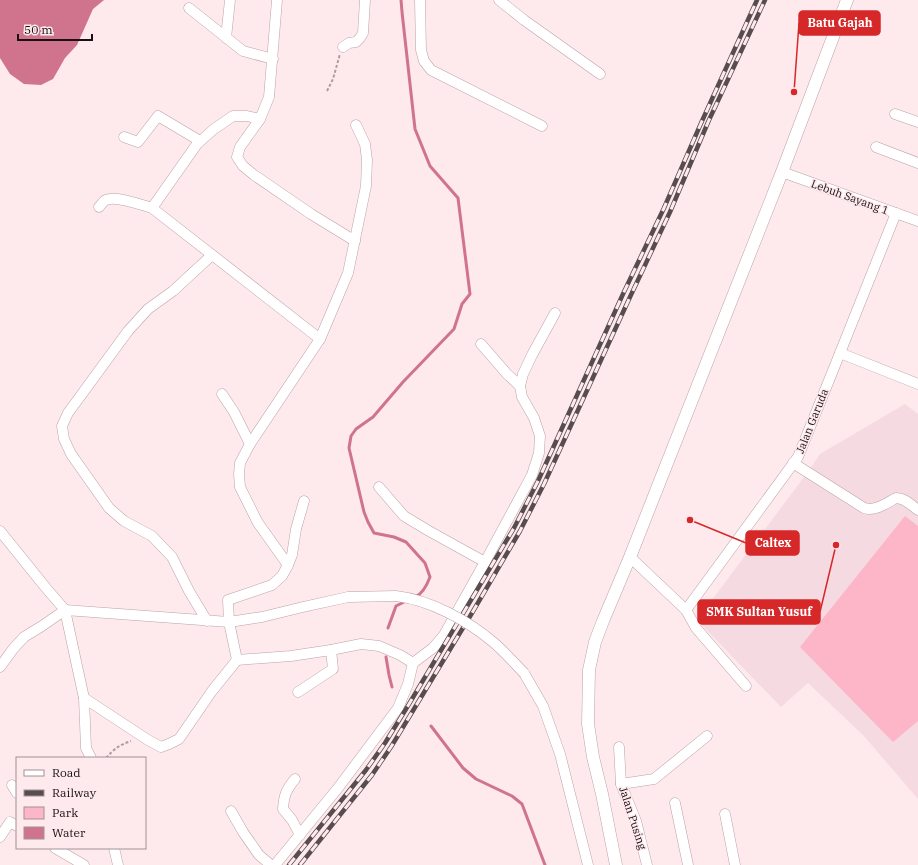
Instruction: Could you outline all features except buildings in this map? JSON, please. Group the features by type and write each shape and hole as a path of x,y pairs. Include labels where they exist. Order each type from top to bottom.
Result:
{"main road":[{"path":"616,865 593,757 588,724 589,670 595,642 782,172 847,0"}],"street":[{"path":"226,38 230,0"},
{"path":"278,0 269,97 260,119 240,146 237,157 242,166 254,175 311,214 355,241"},
{"path":"343,47 349,43 356,42 364,33 365,0"},
{"path":"420,0 421,50 424,61 431,70 542,126"},
{"path":"499,0 524,20 600,74"},
{"path":"189,8 243,51 273,58"},
{"path":"895,114 918,122"},
{"path":"124,137 138,142 158,116 200,141"},
{"path":"152,208 197,144 214,129 233,116 247,116 260,119"},
{"path":"288,565 258,523 240,487 240,463 250,444 320,339 348,273 366,186 367,160 365,144 356,125"},
{"path":"876,147 918,163"},
{"name":"Lebuh Sayang 1","path":"782,172 918,221"},
{"path":"99,207 106,200 114,198 152,208 320,339"},
{"name":"Jalan Garuda","path":"686,610 798,457 896,213"},
{"path":"207,621 172,557 152,536 124,521 109,508 95,490 71,454 64,439 62,426 68,413 128,331 148,309 173,291 212,255"},
{"path":"275,865 338,788 398,708 408,684 413,663 433,648 444,636 532,475 540,453 540,436 534,418 522,397 520,386 523,374 532,355 555,313"},
{"path":"481,344 507,374 520,386"},
{"path":"840,353 918,384"},
{"path":"222,394 234,412 250,444"},
{"path":"793,463 869,510 896,498 904,499 918,510"},
{"path":"379,487 404,516 485,562"},
{"path":"237,660 229,622 228,600 272,585 282,576 292,555 296,529 304,500"},
{"path":"0,531 65,610 84,698 86,748 90,757"},
{"path":"630,557 686,610 696,628 746,686"},
{"path":"0,667 24,637 65,610 229,622 262,617 303,606 348,597 396,596 434,606 464,621 494,642 524,673 543,706 560,754 588,865"},
{"path":"84,698 161,747 179,739 212,691 237,660 291,656 361,644 380,646 413,663"},
{"path":"298,692 333,669 331,650"},
{"path":"621,784 654,779 707,736"},
{"name":"Jalan Pusing","path":"619,747 621,784 636,821 647,865"},
{"path":"295,779 287,790 283,809 292,820 300,835"},
{"path":"676,803 688,865"},
{"path":"231,811 259,855 271,865"},
{"path":"725,814 735,865"},
{"path":"0,837 10,822 16,825"},
{"path":"57,849 84,865"},
{"path":"114,849 118,865"}],"path":[{"path":"327,91 333,79 343,47"},
{"path":"107,757 121,744 133,740 148,740"}],"shaded area":[{"path":"905,404 918,414 918,799 863,735 808,683 781,707 697,620 820,454"}],"green space":[{"path":"905,516 918,526 918,721 893,742 800,647"}],"water":[{"path":"0,0 104,0 93,9 77,45 65,58 53,79 41,85 24,84 10,74 0,58"}],"waterway":[{"path":"401,0 415,129 430,166 458,198 470,294 462,304 454,329 403,382 373,417 356,429 351,436 349,448 364,512 374,533 394,537 406,542 425,563 430,577 426,586 418,596 415,597"},
{"path":"388,628 396,606 406,601"},
{"path":"386,657 392,687"},
{"path":"431,726 463,768 476,779 512,796 522,804 545,865"}],"railway":[{"path":"289,865 366,770 385,743 514,528 538,481 664,208 757,0"},
{"path":"300,865 372,775 391,747 520,531 544,484 670,212 709,120 765,0"}],"place":[{"name":"Batu Gajah","path":"794,92"},
{"name":"Caltex","path":"690,520"},
{"name":"SMK Sultan Yusuf","path":"836,545"}]}
